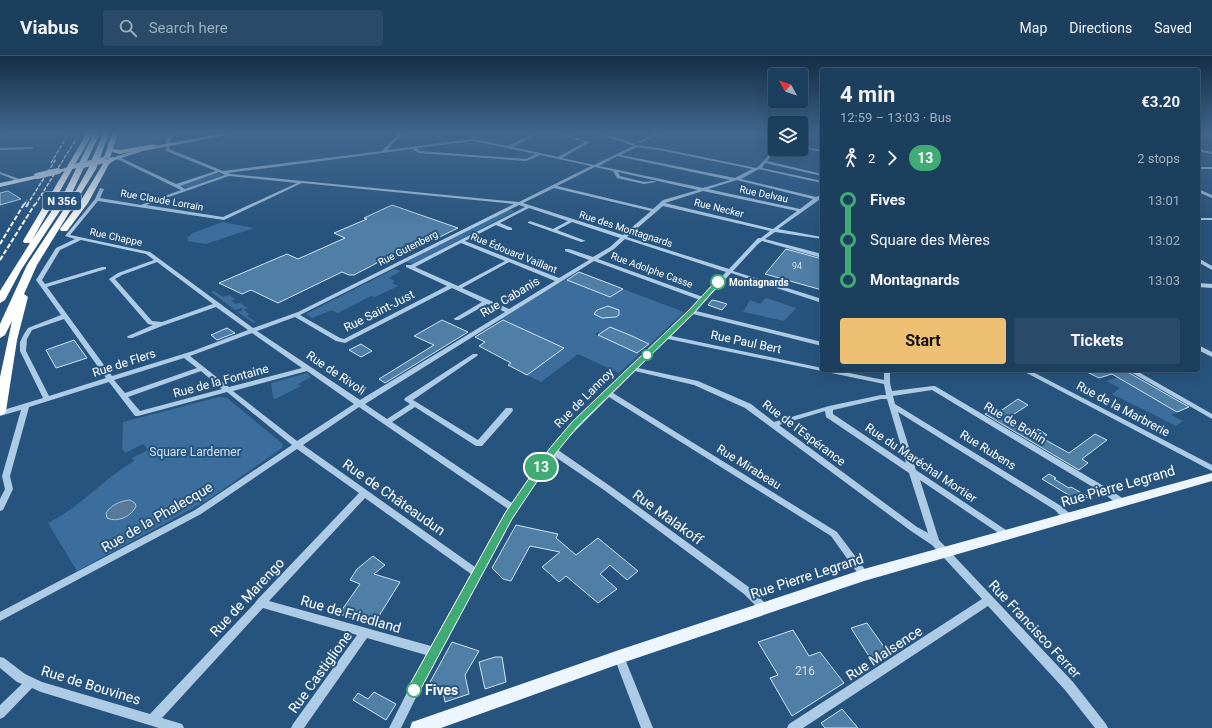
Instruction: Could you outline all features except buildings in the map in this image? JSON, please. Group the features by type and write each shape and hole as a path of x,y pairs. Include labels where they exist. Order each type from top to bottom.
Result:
{"highway":[{"path":"19,264 17,260 18,257 77,164"},
{"name":"N 356","path":"0,300 19,264 69,191 82,164"},
{"name":"N 356","path":"0,335 32,265 78,194 93,164"},
{"path":"32,265 46,253 78,212 105,164"},
{"path":"0,288 13,276"},
{"path":"0,413 14,334 23,299 22,284"}],"main road":[{"path":"2,185 90,164"},
{"name":"Rue Pierre Legrand","path":"418,728 464,710 864,575 939,547 1006,534 1070,518 1212,477"}],"street":[{"path":"120,164 185,190"},
{"path":"203,164 228,175"},
{"path":"176,186 220,172 281,164"},
{"name":"Rue Delvau","path":"588,164 614,171 618,177 644,183 661,181 799,210"},
{"name":"Rue Gutenberg","path":"253,331 296,315 598,164"},
{"path":"663,164 735,179 817,199"},
{"path":"735,164 820,182"},
{"path":"664,202 735,179 757,169 762,164"},
{"path":"775,164 820,175"},
{"path":"1200,168 1212,168"},
{"path":"0,173 21,180"},
{"path":"142,205 228,175"},
{"name":"Rue des Montagnards","path":"228,175 519,204 727,272 820,300"},
{"name":"Rue Claude Lorrain","path":"97,199 142,205 224,220 300,183"},
{"path":"554,187 655,210"},
{"path":"80,239 67,236 97,199 102,189"},
{"path":"1200,191 1212,197"},
{"name":"Rue de Lannoy","path":"395,728 433,652 513,508 553,451 570,430 692,312 727,272 760,239 820,197"},
{"name":"Rue Cabanis","path":"360,403 594,259 624,238 664,202"},
{"name":"Rue Necker","path":"664,202 772,230 820,238"},
{"name":"Rue Gutenberg","path":"411,267 528,207"},
{"path":"1200,219 1212,218"},
{"path":"554,230 571,221"},
{"path":"530,222 583,241"},
{"path":"495,223 510,229"},
{"path":"80,239 58,249 40,280 64,316 124,396 201,369"},
{"name":"Rue Chappe","path":"80,239 148,253"},
{"path":"760,239 820,255"},
{"name":"Rue Édouard Vaillant","path":"462,242 559,280"},
{"name":"Rue Adolphe Casse","path":"567,250 704,298"},
{"name":"Rue de Rivoli","path":"148,253 253,331 513,508"},
{"path":"158,260 120,274 112,279 150,323 159,325"},
{"path":"454,287 510,260"},
{"path":"1200,261 1210,267"},
{"path":"400,263 508,311"},
{"path":"1200,264 1210,267"},
{"path":"44,286 104,268"},
{"path":"1200,285 1212,286"},
{"name":"Rue Saint-Just","path":"296,315 338,340 345,341 454,287"},
{"path":"457,319 486,302"},
{"path":"130,337 218,304"},
{"path":"692,312 820,344"},
{"path":"47,399 22,347 27,332 30,329 64,316"},
{"name":"Rue de Flers","path":"0,413 185,356 253,331"},
{"name":"Rue Paul Bert","path":"666,337 820,369"},
{"path":"1200,348 1212,355"},
{"path":"474,355 408,400 479,444 510,410"},
{"name":"Rue de Châteaudun","path":"185,356 296,444 476,573"},
{"name":"Rue de la Fontaine","path":"124,396 138,414 309,368"},
{"name":"Rue de l'Espérance","path":"633,369 700,384 748,406 939,547"},
{"name":"Rue Paul Bert","path":"833,372 887,383"},
{"path":"886,372 890,399 912,472 939,547"},
{"name":"Rue de la Marbrerie","path":"1028,372 1212,468"},
{"path":"1133,372 1212,417"},
{"name":"Rue de Bohin","path":"774,424 829,408 881,397 890,399 932,388 1109,492 1122,502"},
{"name":"Rue Mirabeau","path":"608,393 834,534 864,575"},
{"name":"Rue Rubens","path":"890,399 1058,508 1070,518"},
{"name":"Rue de la Phalecque","path":"0,617 198,512 296,444 360,403"},
{"path":"387,422 415,404"},
{"path":"0,508 8,489 6,476 26,406"},
{"name":"Rue du Maréchal Mortier","path":"829,408 828,415 1006,534"},
{"name":"Rue Malakoff","path":"553,451 607,488 734,582 754,597 764,608"},
{"name":"Rue de Marengo","path":"152,720 364,493"},
{"name":"Rue Francisco Ferrer","path":"939,547 1069,686 1102,728"},
{"name":"Rue Malsence","path":"792,728 989,600"},
{"name":"Rue de Friedland","path":"260,603 433,652"},
{"name":"Rue Castiglione","path":"297,728 365,633"},
{"path":"619,657 647,728"},
{"name":"Rue de Bouvines","path":"0,662 20,678 178,728"},
{"path":"0,713 31,682"}],"green space":[{"path":"216,173 223,175 188,188 180,186"},
{"path":"508,209 515,211 413,264 406,262"},
{"path":"223,222 254,228 206,244 188,241 188,237 193,233"},
{"path":"394,269 401,271 389,278 395,281 392,283 398,286 375,297 371,296 338,313 332,310 312,318 306,314"},
{"path":"566,279 610,297 623,289 684,312 650,344 610,327 601,333 598,332 595,334 640,354 619,373 578,354 541,382 527,375 563,347 501,319"},
{"path":"214,291 223,297 229,295 235,299 231,301 236,304 240,303 248,308 244,310 249,314 247,316 256,322 253,323 238,312 243,310 241,308 235,310 211,292"},
{"path":"766,298 796,308 784,321 743,312 750,300 760,304"},
{"path":"307,373 311,377 298,384 301,386 275,399 273,397 271,383"},
{"path":"1117,377 1177,412 1171,415 1183,421 1176,426 1112,394 1120,388 1106,381"},
{"name":"Square Lardemer","path":"219,397 227,398 283,444 282,448 208,500 77,571 48,523 71,509 112,476 134,461 132,458 148,450 143,444 125,453 122,449 123,422"}],"shaded area":[{"path":"130,500 135,503 136,506 128,516 116,520 107,518 106,513 110,508 119,502"}],"railway":[{"path":"27,205 53,164"},
{"path":"35,205 60,164"},
{"path":"24,205 27,200"},
{"path":"0,244 24,204"},
{"path":"0,260 35,204"}],"bus line":[{"name":"13","path":"414,690 440,639 508,516 542,465 575,424 692,312 718,282"}],"place":[{"name":"Montagnards","path":"718,282"},
{"name":"Fives","path":"414,690"}]}
